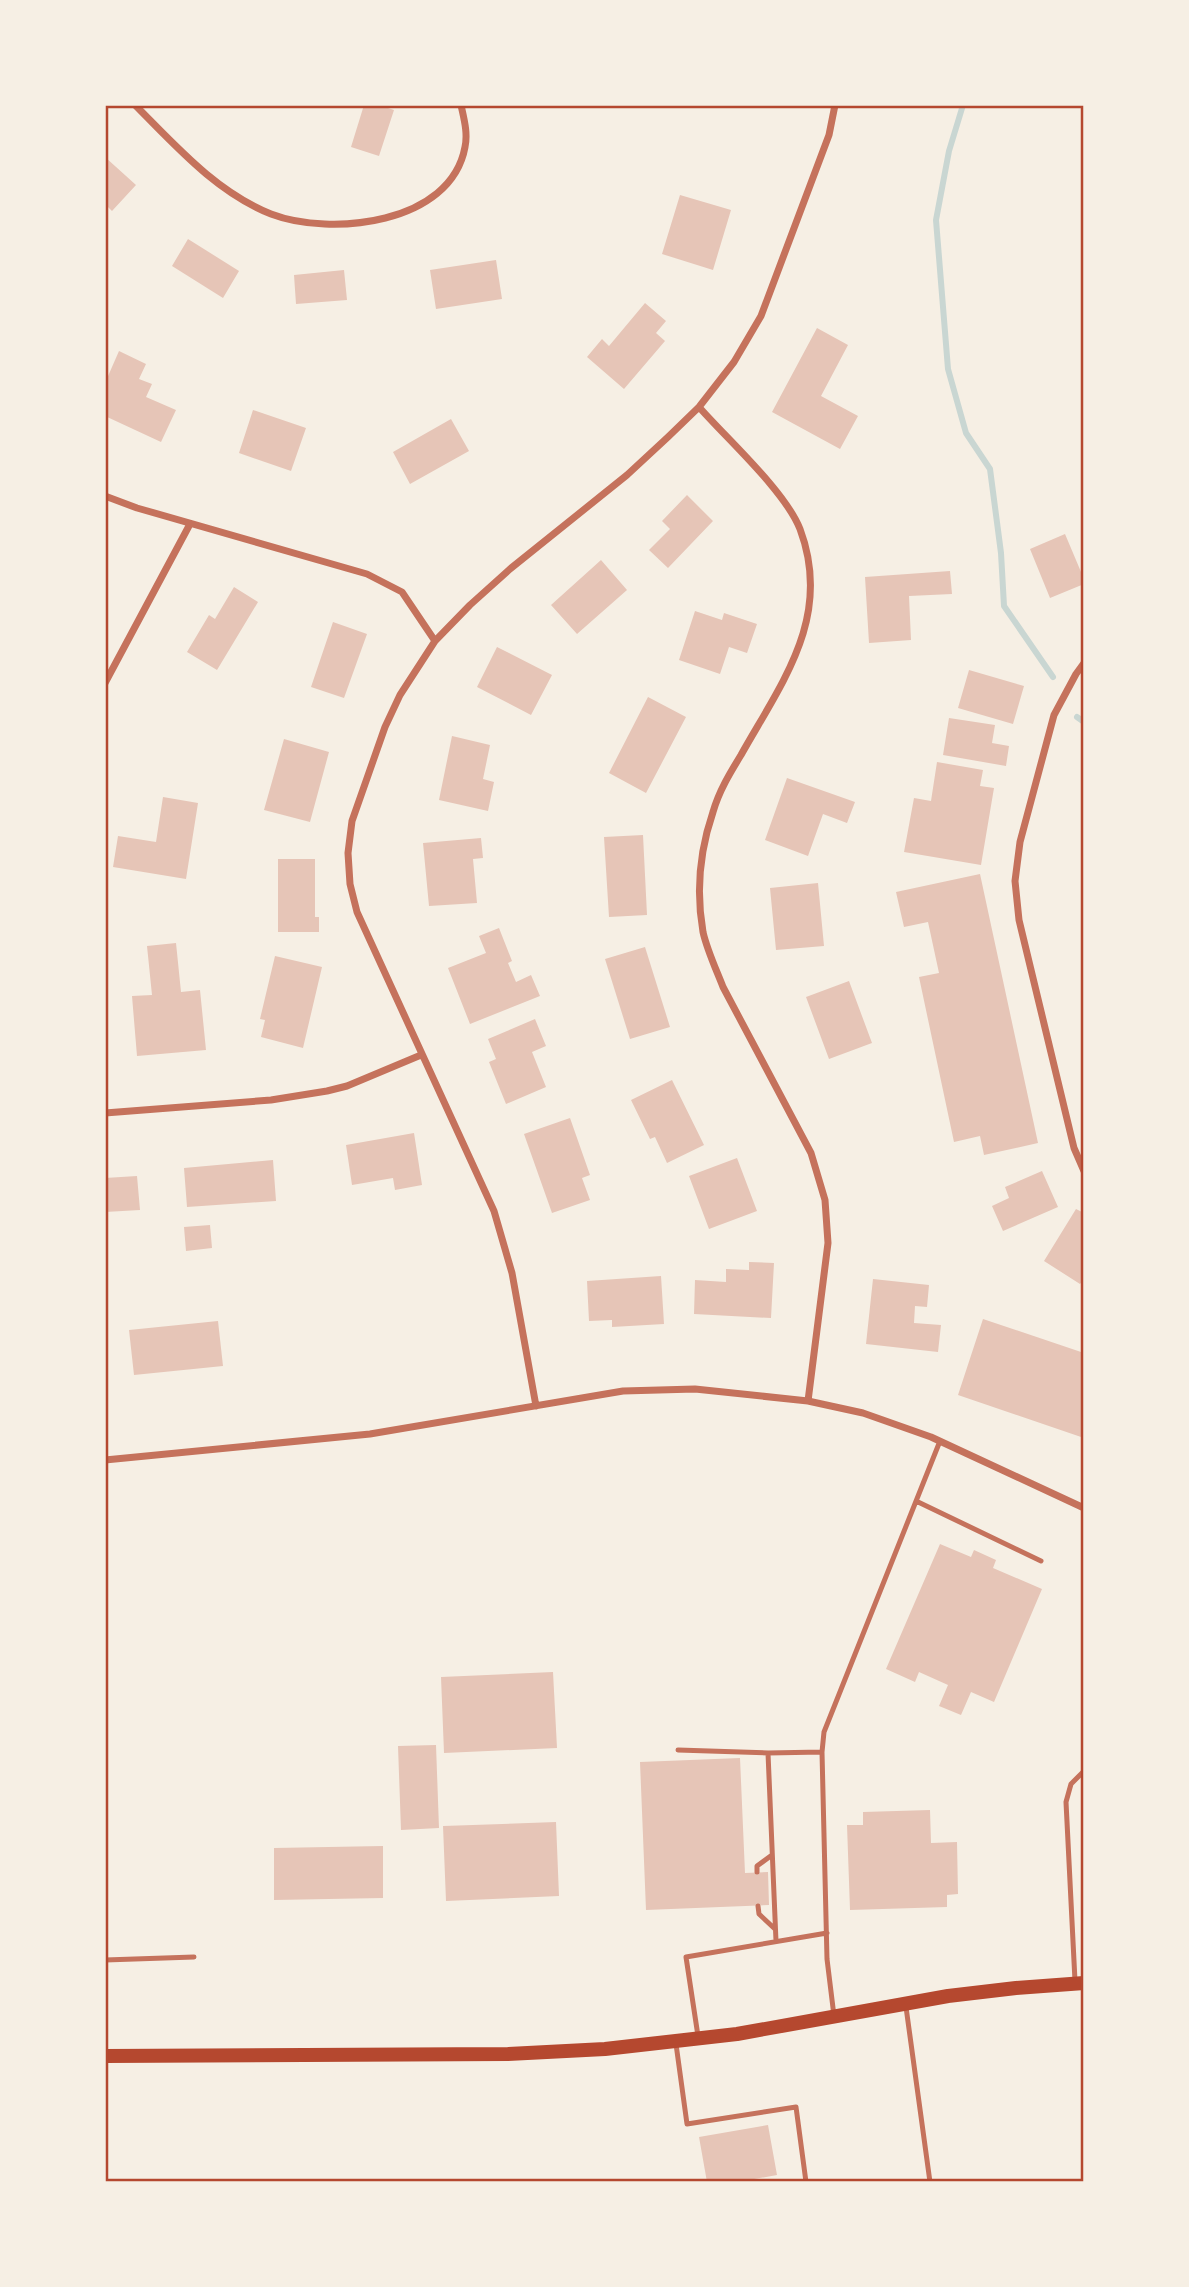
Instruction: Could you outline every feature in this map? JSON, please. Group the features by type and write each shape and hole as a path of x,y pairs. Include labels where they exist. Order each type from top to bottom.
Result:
{"main road":[{"path":"105,2056 508,2054 605,2049 699,2039 984,1991 1079,1984"}],"street":[{"path":"135,105 203,172 246,202 271,214 296,221 343,225 385,219 403,213 446,185 465,148 466,130 461,105"},
{"path":"536,1406 512,1272 500,1232 478,1174 357,912 350,884 348,853 352,821 385,727 400,695 435,641 509,569 627,475 698,407 734,362 761,316 830,135 835,105"},
{"path":"698,407 788,507 799,528 810,574 808,617 803,640 789,671 725,783 713,810 700,873 704,934 713,961 723,986 811,1153 825,1200 828,1243 808,1401"},
{"path":"105,496 190,524 367,574 402,592 435,641"},
{"path":"105,683 190,524"},
{"path":"1084,663 1064,694 1046,738 1020,842 1015,881 1019,920 1074,1147 1084,1171"},
{"path":"105,1113 271,1100 327,1091 347,1086 421,1055"},
{"path":"105,1460 326,1439 655,1388 730,1392 808,1401 863,1413 940,1441 1084,1508"}],"lane":[{"path":"834,2016 827,1933 822,1752 824,1732 940,1441"},
{"path":"916,1501 1041,1561"},
{"path":"678,1750 822,1752"},
{"path":"768,1753 775,1941"},
{"path":"1079,1984 1066,1802 1071,1784 1084,1771"},
{"path":"757,1872 757,1866 772,1855"},
{"path":"758,1906 759,1914 775,1929"},
{"path":"699,2039 686,1957 827,1933"},
{"path":"105,1960 194,1957"},
{"path":"906,2003 930,2182"},
{"path":"676,2042 687,2124 796,2107 806,2182"}],"building":[{"path":"364,105 379,105 394,110 379,156 351,147"},
{"path":"105,157 136,185 112,211 105,204"},
{"path":"680,195 731,210 713,270 662,254"},
{"path":"188,239 239,271 223,298 172,266"},
{"path":"496,260 502,299 436,309 430,270"},
{"path":"344,270 347,300 296,304 294,275"},
{"path":"645,303 666,321 656,333 665,341 624,389 587,357 602,339 609,346"},
{"path":"817,328 848,345 821,396 858,416 840,449 772,412"},
{"path":"119,351 146,364 139,379 152,384 146,397 176,410 161,442 105,416 105,383"},
{"path":"253,410 306,428 291,471 239,453"},
{"path":"451,419 469,451 410,484 393,452"},
{"path":"687,495 713,521 668,568 649,550 670,529 662,521"},
{"path":"1065,534 1084,584 1050,598 1030,549"},
{"path":"601,560 627,590 577,634 551,605"},
{"path":"950,571 952,594 909,596 911,640 869,643 865,577"},
{"path":"234,587 258,602 217,670 187,652 209,615 215,619"},
{"path":"695,611 722,620 724,613 757,624 747,653 729,647 720,674 679,660"},
{"path":"333,622 367,634 344,698 311,687"},
{"path":"497,647 552,675 531,715 477,687"},
{"path":"969,670 1024,686 1013,724 958,708"},
{"path":"648,697 686,717 646,793 609,773"},
{"path":"949,718 995,725 992,743 1009,746 1006,766 943,755"},
{"path":"452,736 490,745 483,779 494,782 488,811 439,800"},
{"path":"284,739 329,752 310,822 264,810"},
{"path":"937,762 983,770 980,786 994,788 981,865 904,852 914,798 931,801"},
{"path":"787,778 855,802 847,823 823,814 808,856 765,840"},
{"path":"163,797 198,803 186,879 113,867 118,836 156,842"},
{"path":"643,835 647,915 609,917 604,837"},
{"path":"481,838 483,858 473,859 477,903 429,906 423,843"},
{"path":"278,859 315,859 315,917 319,917 319,932 278,932"},
{"path":"980,874 1038,1143 984,1155 980,1136 954,1142 919,977 939,973 928,922 904,927 896,892"},
{"path":"818,883 824,946 776,950 770,888"},
{"path":"499,928 512,961 508,963 516,982 531,975 540,996 470,1024 448,968 486,953 479,936"},
{"path":"176,943 181,992 200,990 206,1050 137,1056 132,996 152,995 147,946"},
{"path":"645,947 670,1027 630,1039 605,959"},
{"path":"275,956 322,967 303,1048 261,1037 265,1020 260,1019"},
{"path":"849,981 872,1043 829,1059 806,997"},
{"path":"535,1019 546,1046 532,1052 546,1087 506,1104 489,1062 496,1059 488,1039"},
{"path":"672,1080 704,1145 667,1163 655,1137 650,1139 631,1100"},
{"path":"570,1118 590,1175 582,1178 590,1200 552,1213 524,1134"},
{"path":"414,1133 422,1185 395,1190 393,1178 352,1185 346,1145"},
{"path":"737,1158 757,1211 709,1229 689,1176"},
{"path":"273,1160 276,1201 187,1207 184,1168"},
{"path":"1042,1171 1058,1207 1003,1231 992,1206 1009,1198 1005,1187"},
{"path":"137,1176 140,1210 105,1212 105,1178"},
{"path":"1076,1209 1084,1213 1084,1279 1080,1284 1044,1261"},
{"path":"210,1225 212,1248 186,1251 184,1227"},
{"path":"749,1262 774,1263 771,1318 694,1314 695,1280 726,1282 726,1269 749,1270"},
{"path":"661,1276 664,1324 612,1327 612,1320 589,1321 587,1281"},
{"path":"873,1279 929,1285 927,1307 915,1306 914,1323 941,1325 938,1352 866,1344"},
{"path":"983,1319 1084,1353 1084,1438 958,1395"},
{"path":"218,1321 223,1366 134,1375 129,1330"},
{"path":"940,1544 971,1557 974,1550 996,1560 993,1568 1042,1589 994,1702 971,1692 961,1715 939,1706 948,1685 919,1672 915,1682 886,1669"},
{"path":"553,1672 557,1748 444,1753 441,1677"},
{"path":"436,1745 439,1828 401,1830 398,1746"},
{"path":"740,1758 745,1873 768,1872 769,1905 646,1910 640,1762"},
{"path":"930,1810 931,1843 957,1842 958,1894 947,1895 947,1907 850,1910 847,1825 863,1825 863,1812"},
{"path":"556,1822 559,1896 446,1901 443,1826"},
{"path":"383,1846 383,1898 274,1900 274,1848"},
{"path":"768,2125 777,2175 737,2182 707,2182 699,2137"}],"waterway":[{"path":"963,105 949,151 936,220 948,369 966,433 990,469 1001,553 1004,606 1053,677"},
{"path":"1077,717 1084,722"}]}
